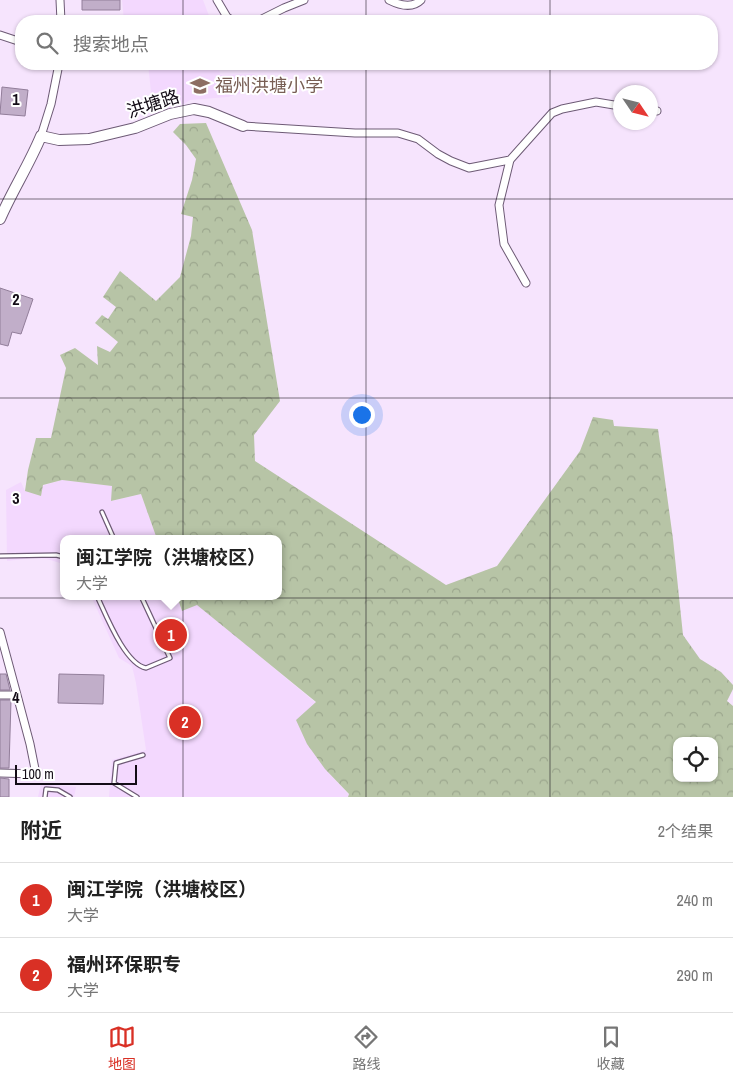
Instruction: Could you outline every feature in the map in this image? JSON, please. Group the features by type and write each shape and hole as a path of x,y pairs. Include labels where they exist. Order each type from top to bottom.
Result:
{"street":[{"path":"60,0 60,15"},
{"path":"217,0 225,15"},
{"path":"270,15 304,0"},
{"path":"389,0 406,6 412,6 421,0"},
{"path":"0,35 15,40"},
{"path":"0,219 2,207 34,155 51,104 58,70"},
{"path":"526,283 504,244 499,205 510,160 552,113 596,102 613,105"},
{"name":"洪塘路","path":"41,136 60,140 90,139 135,128 170,114 191,109 204,110 243,126"},
{"path":"243,126 355,133 398,133 418,139 438,154 469,168 510,160"},
{"path":"0,632 30,744 36,774 0,774"},
{"path":"0,695 17,695"}],"lane":[{"path":"102,512 112,535"},
{"path":"0,556 60,556"},
{"path":"99,600 125,652 137,665 146,668 170,658 143,600"},
{"path":"136,797 114,783 116,763 143,755"},
{"path":"45,797 46,789 58,790 70,797"}],"shaded area":[{"path":"122,0 203,0 209,15 123,15"},
{"name":"福州洪塘小学","path":"149,70 220,70 220,75 255,74 249,87 241,93 228,97 190,100 184,104 173,104 172,108 166,108 159,96 151,92"},
{"path":"62,480 113,486 112,501 141,494 156,535 60,535 60,563 47,559 32,558 7,561 6,490 21,482 25,491"},
{"path":"93,600 178,600 182,611 197,604 316,703 325,769 349,795 348,797 109,797 112,760 146,750 132,666 119,658"},
{"path":"41,784 76,787 74,797 38,797"}],"green space":[{"path":"206,123 252,230 280,401 254,435 255,461 446,585 497,566 580,451 593,417 613,420 614,426 658,429 673,539 683,635 700,659 721,672 733,685 727,701 733,706 733,797 348,797 349,794 325,769 307,744 296,720 316,702 197,605 182,611 178,600 282,600 282,535 156,535 141,494 111,501 112,486 62,480 43,485 41,496 25,491 36,438 51,438 66,368 60,355 75,348 98,365 97,346 110,352 118,342 95,323 102,315 108,319 116,307 103,297 120,271 156,301 180,277 191,236 193,217 181,214 192,180 196,159 173,132 180,124"}],"building":[{"path":"82,0 120,0 120,10 82,10"},
{"path":"2,87 28,90 25,116 0,114"},
{"path":"0,288 33,299 21,334 12,332 8,346 0,344"},
{"path":"0,674 6,674 10,690 0,690"},
{"path":"59,674 104,675 103,704 58,703"},
{"path":"0,700 11,700 9,768 0,768"},
{"path":"0,778 9,779 9,797 0,797"}],"place":[{"name":"福州洪塘小学","path":"200,86"},
{"name":"闽江学院（洪塘校区）","path":"171,635"},
{"name":"福州环保职专","path":"185,722"}]}
